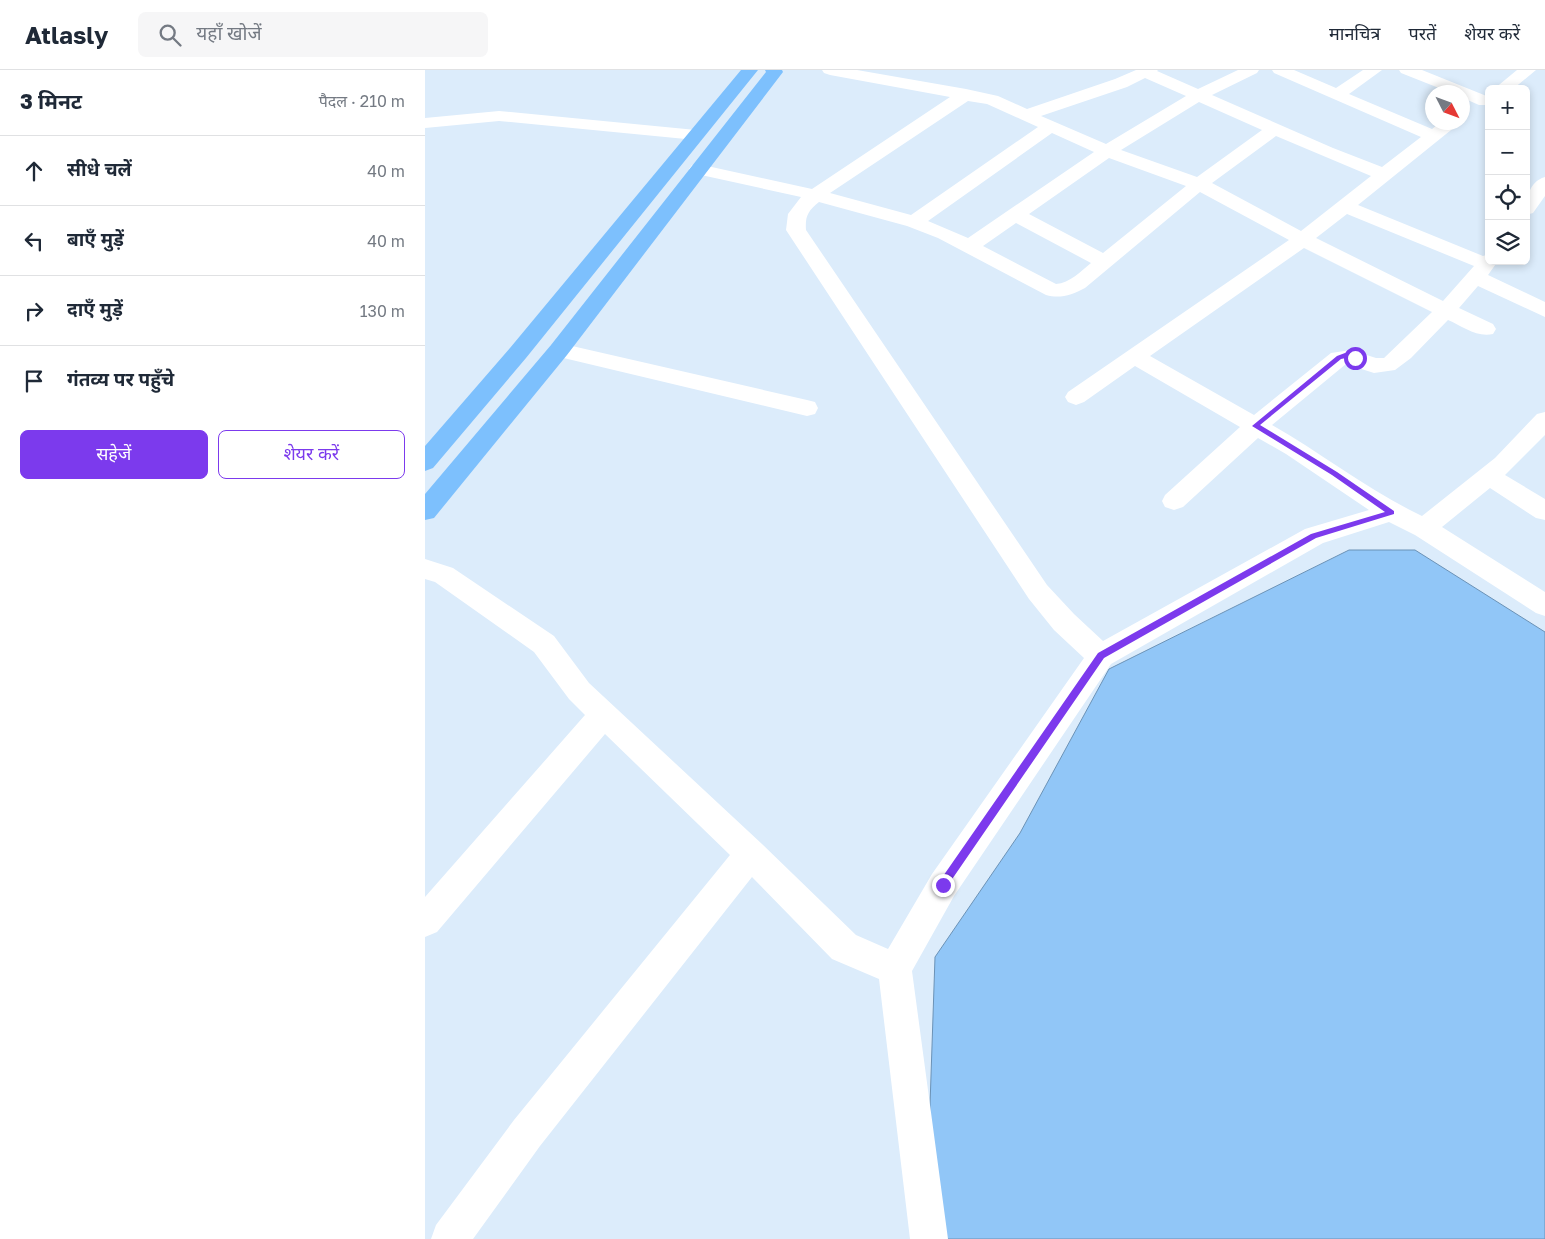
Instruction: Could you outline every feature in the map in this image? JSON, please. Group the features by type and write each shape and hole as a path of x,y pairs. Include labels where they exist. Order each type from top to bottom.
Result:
{"highway":[{"path":"425,511 559,350 775,71"},
{"path":"425,462 518,353 696,135 744,72 761,88"}],"street":[{"path":"830,70 992,100 1107,151 1199,184 1351,265 1485,329"},
{"path":"969,247 1107,151 1199,96 1251,70"},
{"path":"1280,70 1433,136"},
{"path":"1337,95 1374,70"},
{"path":"1407,70 1485,99"},
{"path":"1507,85 1528,70"},
{"path":"1026,115 1100,91 1147,71 1327,152 1386,175"},
{"path":"966,94 815,195 801,207 795,217 796,230 1038,592 1064,622 1101,656"},
{"path":"1470,111 1485,101"},
{"path":"425,123 499,116 696,135"},
{"path":"914,222 1050,126"},
{"path":"698,169 815,195 914,222 945,234 1053,291 1067,290 1078,284 1199,184 1275,129"},
{"path":"1076,397 1303,239 1442,130"},
{"path":"1530,203 1545,183"},
{"path":"1345,206 1483,267 1545,310"},
{"path":"1016,215 1105,262"},
{"path":"1174,501 1256,426 1339,358 1345,356 1355,358 1379,367 1388,364 1400,356 1446,310 1483,267"},
{"path":"559,350 807,408"},
{"path":"1134,356 1334,473 1391,512 1424,528 1545,605"},
{"path":"1424,528 1488,476 1533,435 1545,420"},
{"path":"1488,476 1545,511"},
{"path":"929,1239 895,969 943,885 1101,656 1314,536 1391,512"},
{"path":"425,569 444,574 544,644 579,691 751,854 844,947 895,969"},
{"path":"425,921 604,714"},
{"path":"450,1239 533,1126 751,854"}],"water":[{"path":"1349,550 1415,550 1545,632 1545,1239 946,1239 928,1165 935,957 1020,833 1109,669"}],"route":[{"path":"943,885 1101,656 1133,636 1314,536 1391,512 1334,473 1256,426 1339,358 1345,356 1355,358"}]}
